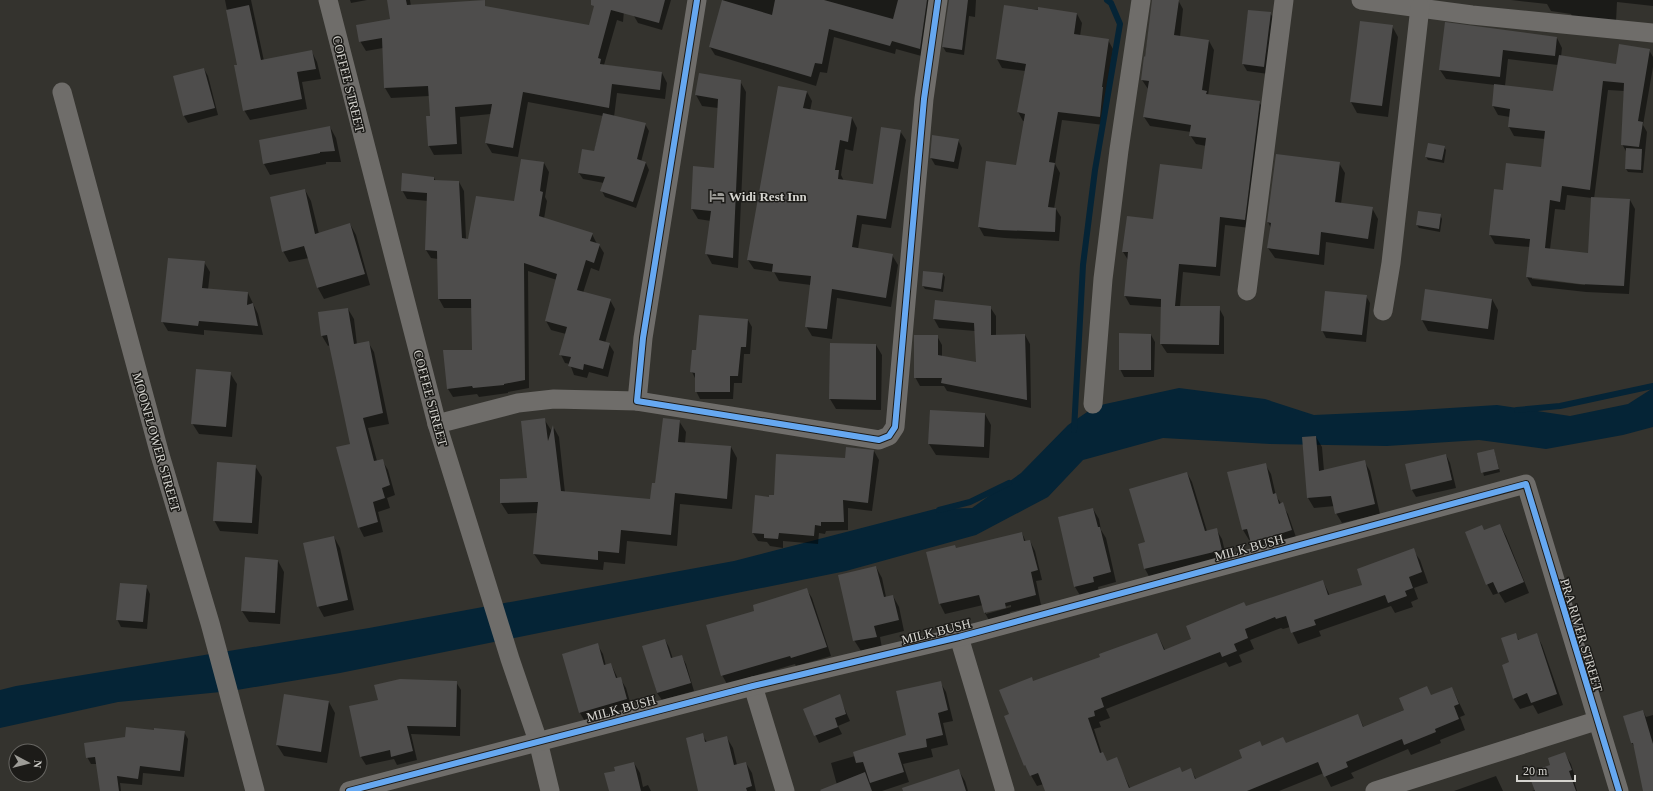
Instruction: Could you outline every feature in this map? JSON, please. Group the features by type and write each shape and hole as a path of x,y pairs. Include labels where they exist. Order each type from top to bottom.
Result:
{"street":[{"name":"COFFEE STREET","path":"328,0 437,424 480,565 538,741 550,791"},
{"path":"637,401 643,338 697,0"},
{"path":"437,424 518,403 554,399 637,401 879,440 889,436 895,427 924,98 938,0"},
{"path":"1093,404 1103,279 1119,150 1141,0"},
{"path":"1247,291 1284,0"},
{"path":"1361,0 1472,15 1653,33"},
{"path":"1383,311 1391,263 1420,7"},
{"name":"MOONFLOWER STREET","path":"62,92 160,455 210,623 256,791"},
{"name":"MILK BUSH","path":"349,791 754,686 959,637 1526,484"},
{"name":"PRA RIVER STREET","path":"1526,484 1596,721 1619,791"},
{"path":"959,637 1005,791"},
{"path":"754,686 785,791"},
{"path":"1374,791 1596,721"}],"water":[{"path":"1179,388 1265,399 1314,415 1497,405 1570,416 1628,404 1653,388 1653,427 1623,435 1546,449 1479,440 1387,446 1270,444 1163,438 1083,460 1048,497 976,535 846,571 340,673 231,691 118,702 0,728 0,690 16,686 369,628 734,561 935,509 972,508 1021,473 1068,425 1096,406"}],"building":[{"path":"387,0 406,0 407,5 485,0 485,6 589,25 594,6 591,5 591,0 665,0 659,23 611,10 598,58 601,59 600,64 662,72 660,90 612,84 609,108 523,92 513,148 485,143 492,104 455,107 457,144 428,146 426,116 430,116 428,86 384,88 382,38 359,42 356,25 390,19"},
{"path":"722,0 772,15 775,0 824,0 893,19 898,0 927,0 920,49 892,41 890,46 829,29 822,64 815,63 811,77 709,47"},
{"path":"949,0 968,0 962,50 942,47"},
{"path":"1152,0 1179,0 1174,35 1209,40 1202,90 1207,91 1206,94 1260,101 1245,220 1220,217 1216,267 1179,264 1175,306 1220,306 1219,345 1160,344 1161,299 1124,296 1128,252 1122,252 1127,216 1153,219 1160,164 1202,169 1206,138 1189,136 1191,125 1143,117 1149,81 1141,80"},
{"path":"249,5 261,60 312,50 316,69 297,72 302,99 243,111 234,65 237,65 226,10"},
{"path":"1004,5 1038,10 1038,7 1077,13 1074,34 1109,39 1102,87 1100,117 1058,112 1049,162 1055,163 1048,207 1056,208 1055,232 999,230 978,227 986,161 1016,165 1025,114 1017,112 1026,64 996,59"},
{"path":"1248,10 1271,12 1264,67 1242,64"},
{"path":"1360,21 1393,25 1382,106 1350,102"},
{"path":"1445,22 1557,37 1555,56 1503,50 1500,77 1439,70"},
{"path":"1619,44 1650,49 1638,121 1643,122 1639,147 1621,145 1624,83 1603,81 1590,190 1562,186 1560,202 1550,200 1545,248 1588,253 1591,197 1630,199 1624,286 1580,284 1526,277 1530,239 1489,235 1494,189 1503,190 1506,163 1541,167 1545,131 1508,127 1510,109 1492,106 1494,84 1553,91 1559,55 1616,64"},
{"path":"204,68 215,108 183,116 173,76"},
{"path":"699,73 741,80 733,258 705,254 711,211 691,209 693,166 714,168 718,99 695,95"},
{"path":"778,86 807,91 803,108 852,117 848,142 840,140 835,170 839,170 838,179 873,184 881,127 901,130 886,219 857,215 852,247 893,254 886,298 832,289 827,329 805,327 811,276 772,272 773,264 747,260"},
{"path":"603,113 646,123 637,159 646,162 633,202 600,191 605,177 578,173 582,149 594,151"},
{"path":"330,126 335,151 320,152 263,164 259,140"},
{"path":"932,135 959,139 954,162 930,158"},
{"path":"1428,143 1445,146 1442,160 1425,157"},
{"path":"1626,148 1642,149 1641,170 1625,169"},
{"path":"1276,154 1340,162 1335,202 1373,207 1368,239 1321,232 1319,255 1267,248 1271,223 1267,222"},
{"path":"521,159 544,162 540,191 543,192 539,216 593,233 590,241 600,244 594,263 586,260 577,290 611,299 599,340 610,343 603,369 584,364 583,370 568,366 571,357 559,355 567,327 545,321 557,274 524,263 525,380 504,385 473,388 472,386 447,389 443,350 472,350 471,299 438,299 437,251 425,250 427,193 401,191 402,173 434,177 434,180 459,181 462,238 468,239 476,196 514,201"},
{"path":"305,189 315,234 350,223 365,274 317,288 304,246 282,252 270,197"},
{"path":"1418,211 1441,214 1439,229 1416,225"},
{"path":"168,258 205,261 202,288 248,292 247,305 253,303 258,326 199,321 198,326 161,322"},
{"path":"923,271 943,273 941,289 922,286"},
{"path":"1425,289 1492,299 1488,329 1421,320"},
{"path":"1325,291 1367,295 1362,335 1321,331"},
{"path":"935,300 991,306 991,335 1025,334 1027,400 941,383 942,378 914,378 914,335 938,335 938,355 976,362 974,323 933,319"},
{"path":"348,308 354,344 369,341 383,413 363,418 374,461 383,459 390,485 382,488 385,498 373,502 378,522 358,528 336,447 350,444 327,335 321,336 318,312"},
{"path":"699,315 748,319 746,347 741,347 738,376 730,376 730,392 695,392 695,373 690,372 692,350 696,350"},
{"path":"1119,333 1151,334 1151,370 1119,370"},
{"path":"830,343 876,344 876,400 829,399"},
{"path":"196,369 231,372 226,427 191,424"},
{"path":"930,410 985,413 984,447 928,444"},
{"path":"545,418 548,441 553,425 561,491 650,499 652,483 655,483 663,418 680,420 678,442 731,446 727,499 675,493 671,535 621,530 619,553 598,551 598,560 533,554 538,502 500,503 500,479 527,478 521,421"},
{"path":"1316,436 1319,471 1365,460 1375,504 1335,514 1331,496 1307,498 1302,437"},
{"path":"846,447 874,450 868,503 843,500 844,522 821,522 821,526 815,525 814,536 779,533 778,539 764,538 764,534 752,533 755,495 769,497 769,495 774,495 776,454 845,458"},
{"path":"1494,449 1499,469 1481,473 1477,453"},
{"path":"1446,454 1452,480 1411,490 1405,464"},
{"path":"217,462 256,465 252,523 213,521"},
{"path":"1266,463 1273,494 1276,493 1279,504 1283,502 1292,530 1251,543 1247,529 1242,530 1227,472"},
{"path":"1187,472 1205,531 1217,528 1222,550 1144,569 1138,544 1145,542 1129,489"},
{"path":"1093,508 1098,527 1100,527 1111,572 1093,577 1094,582 1074,587 1058,517"},
{"path":"1500,524 1524,582 1498,593 1493,582 1486,585 1465,532 1482,525 1484,530"},
{"path":"1022,532 1024,541 1030,540 1038,570 1031,572 1036,595 1005,603 1006,608 984,613 979,595 939,604 926,552 955,545 956,548"},
{"path":"334,536 348,600 317,607 303,543"},
{"path":"1414,548 1422,572 1409,577 1413,588 1405,591 1407,596 1388,603 1385,595 1314,620 1316,625 1291,633 1286,616 1276,619 1275,617 1245,629 1248,638 1234,644 1237,651 1222,657 1220,652 1101,698 1104,707 1094,711 1095,716 1088,718 1100,753 1103,752 1107,761 1117,757 1129,788 1180,767 1182,772 1191,768 1195,779 1242,758 1239,750 1260,741 1262,746 1283,737 1286,743 1358,714 1363,727 1404,710 1399,698 1427,686 1431,695 1452,687 1459,704 1454,706 1459,719 1435,729 1436,732 1404,745 1402,739 1346,762 1348,767 1324,777 1318,762 1247,791 1045,791 1038,773 1030,776 1025,765 1024,766 1004,716 1009,714 999,690 1032,677 1033,681 1100,657 1099,654 1157,633 1164,650 1191,639 1186,626 1244,602 1246,606 1323,580 1328,595 1362,585 1357,569"},
{"path":"245,557 278,560 275,613 241,611"},
{"path":"876,566 884,597 893,595 899,620 874,626 877,637 853,641 838,575"},
{"path":"120,583 147,585 143,622 116,620"},
{"path":"807,588 827,647 721,676 706,625 754,611 753,605"},
{"path":"1516,633 1518,640 1537,633 1557,694 1531,703 1527,693 1513,699 1502,665 1509,662 1501,638"},
{"path":"665,639 671,658 682,655 691,683 657,693 642,646"},
{"path":"598,643 604,665 611,663 616,678 621,677 627,699 579,713 562,654"},
{"path":"400,679 457,681 456,727 407,726 413,751 391,757 390,750 360,757 349,706 378,700 374,685"},
{"path":"941,681 948,710 938,713 943,735 926,739 927,747 898,753 904,772 870,783 863,762 856,763 853,752 906,735 896,691"},
{"path":"284,694 329,701 321,752 276,745"},
{"path":"840,694 846,714 835,718 838,727 814,736 803,709"},
{"path":"1643,710 1653,744 1653,791 1643,791 1633,743 1631,743 1623,716"},
{"path":"126,727 185,731 180,771 140,766 138,779 117,776 119,791 100,791 95,757 86,758 84,743 125,737"},
{"path":"703,733 705,742 727,736 734,765 746,762 752,786 746,788 747,791 698,791 686,738"},
{"path":"1565,752 1572,770 1569,771 1576,791 1535,791 1528,773 1550,765 1548,758"},
{"path":"634,762 641,791 609,791 604,773 615,771 614,767"},
{"path":"959,769 966,791 903,791 902,788"},
{"path":"865,772 872,791 820,790"}],"waterway":[{"path":"1074,430 1083,265 1095,170 1120,24 1111,3 1107,0"},
{"path":"1517,410 1560,406 1653,386"},
{"path":"939,510 970,502 1009,483"}],"cycle path":[{"path":"697,0 643,338 637,401 879,440 889,436 895,427 924,99 938,0"},
{"path":"349,791 753,686 959,637 1526,484 1619,791"}],"place":[{"name":"Widi Rest Inn","path":"717,196"}]}
